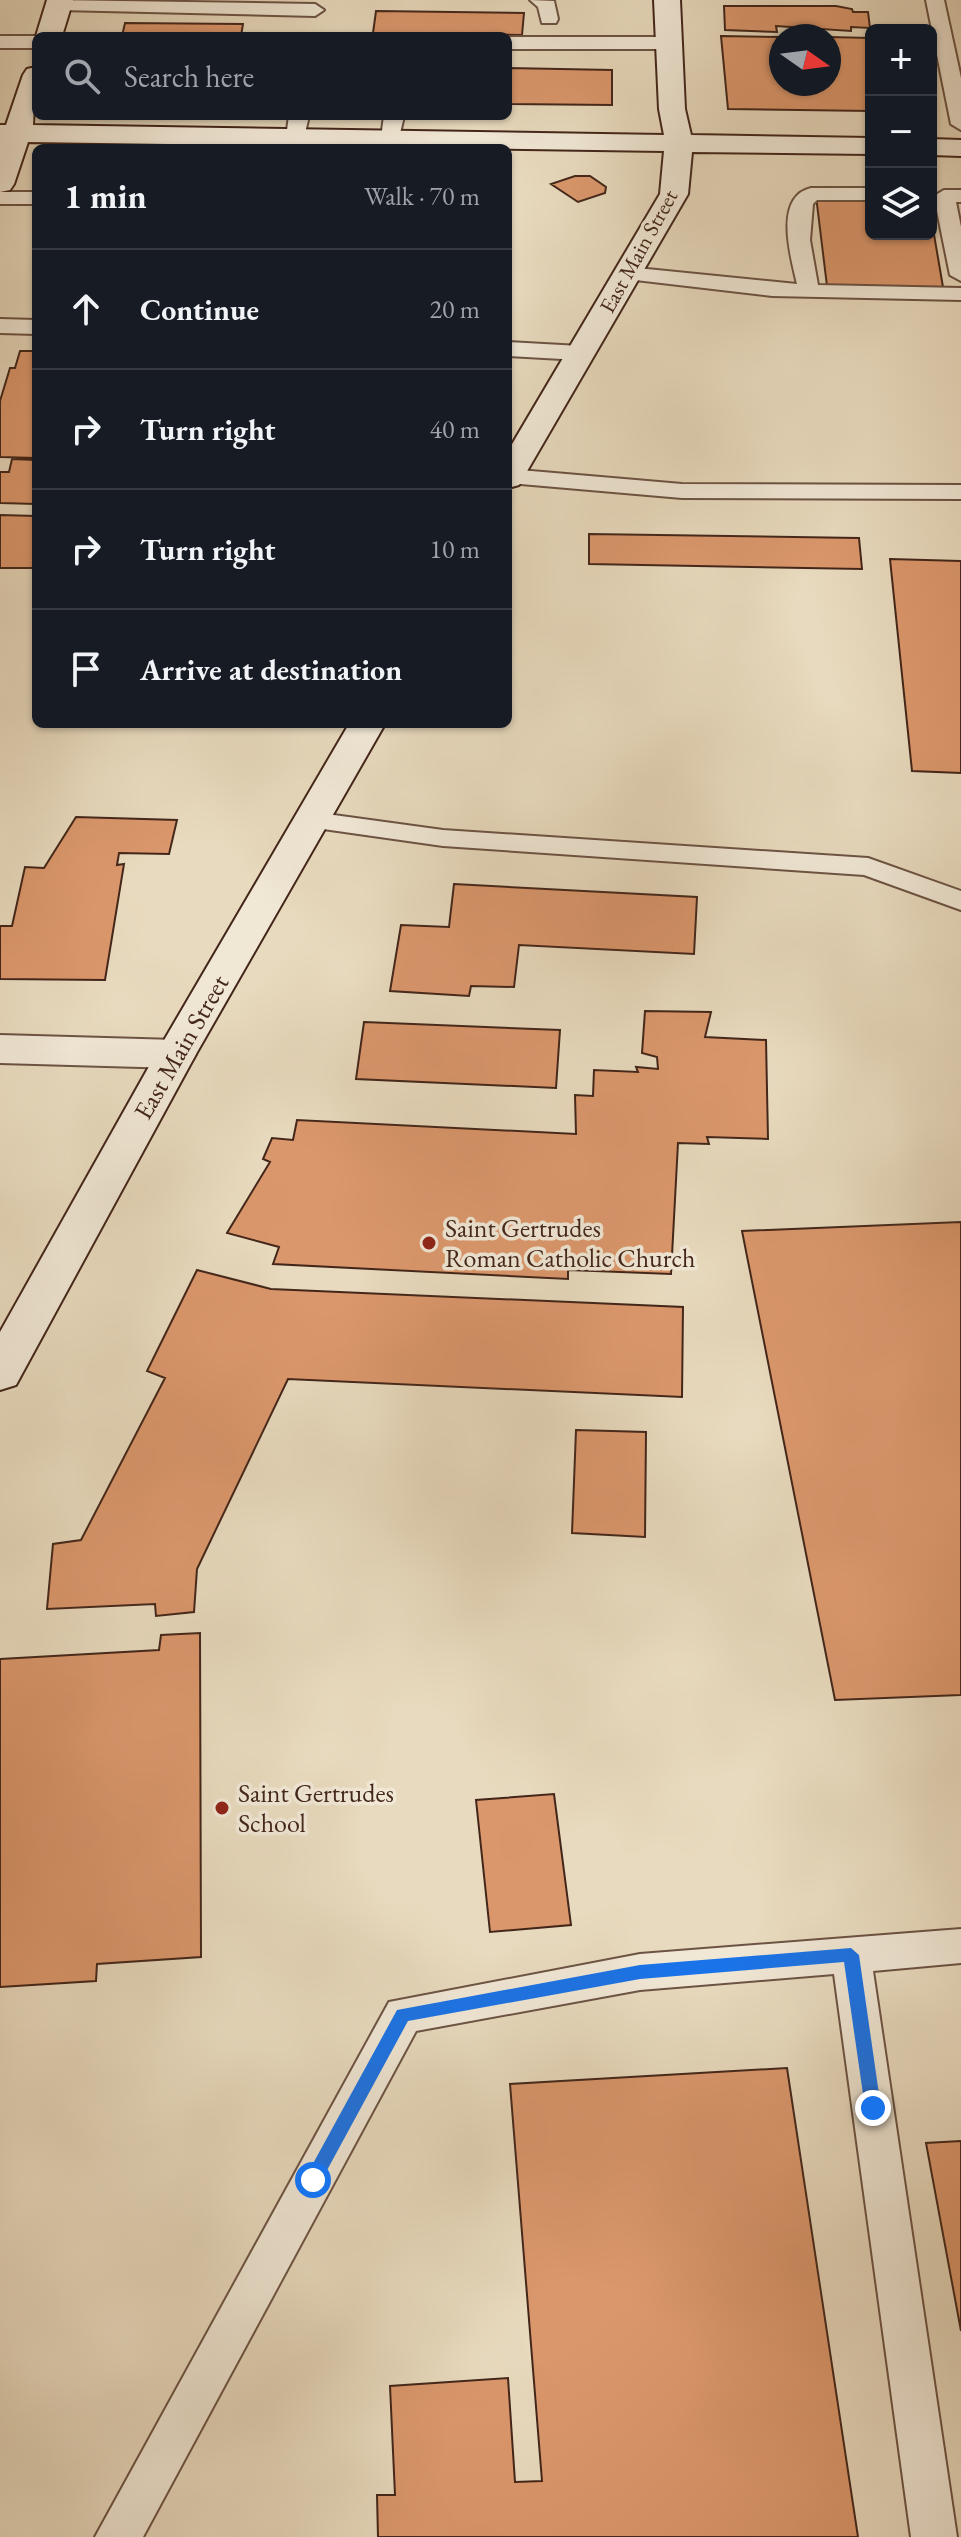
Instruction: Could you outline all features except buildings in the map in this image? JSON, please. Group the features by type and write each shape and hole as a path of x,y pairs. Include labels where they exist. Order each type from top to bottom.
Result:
{"main road":[{"name":"East Main Street","path":"512,470 674,194 679,142 672,109 667,0"},
{"path":"50,32 60,2"},
{"path":"0,184 8,133 32,83"},
{"path":"8,133 265,142 298,126 393,127 679,142 865,146"},
{"path":"937,147 961,148"},
{"name":"East Main Street","path":"0,1373 176,1054 365,728"},
{"path":"0,1049 176,1054"}],"lane":[{"path":"539,0 547,5 549,19"},
{"path":"935,0 961,124"},
{"path":"60,2 316,5 312,32"},
{"path":"0,42 32,42"},
{"path":"512,43 669,43"},
{"path":"809,292 815,266 803,199 811,194 865,194"},
{"path":"0,198 32,198"},
{"path":"943,204 945,241 953,270"},
{"path":"627,273 809,292 961,294"},
{"path":"0,326 32,327"},
{"path":"512,349 580,353"},
{"path":"512,477 682,491 961,492"},
{"path":"312,820 443,838 868,867 961,901"},
{"path":"118,2537 403,2015 640,1972 961,1946"},
{"path":"851,1955 934,2537"}],"place":[{"name":"Saint Gertrudes Roman Catholic Church","path":"429,1243"},
{"name":"Saint Gertrudes School","path":"222,1808"}],"route":[{"path":"313,2180 403,2015 640,1972 851,1955 873,2108"}]}
